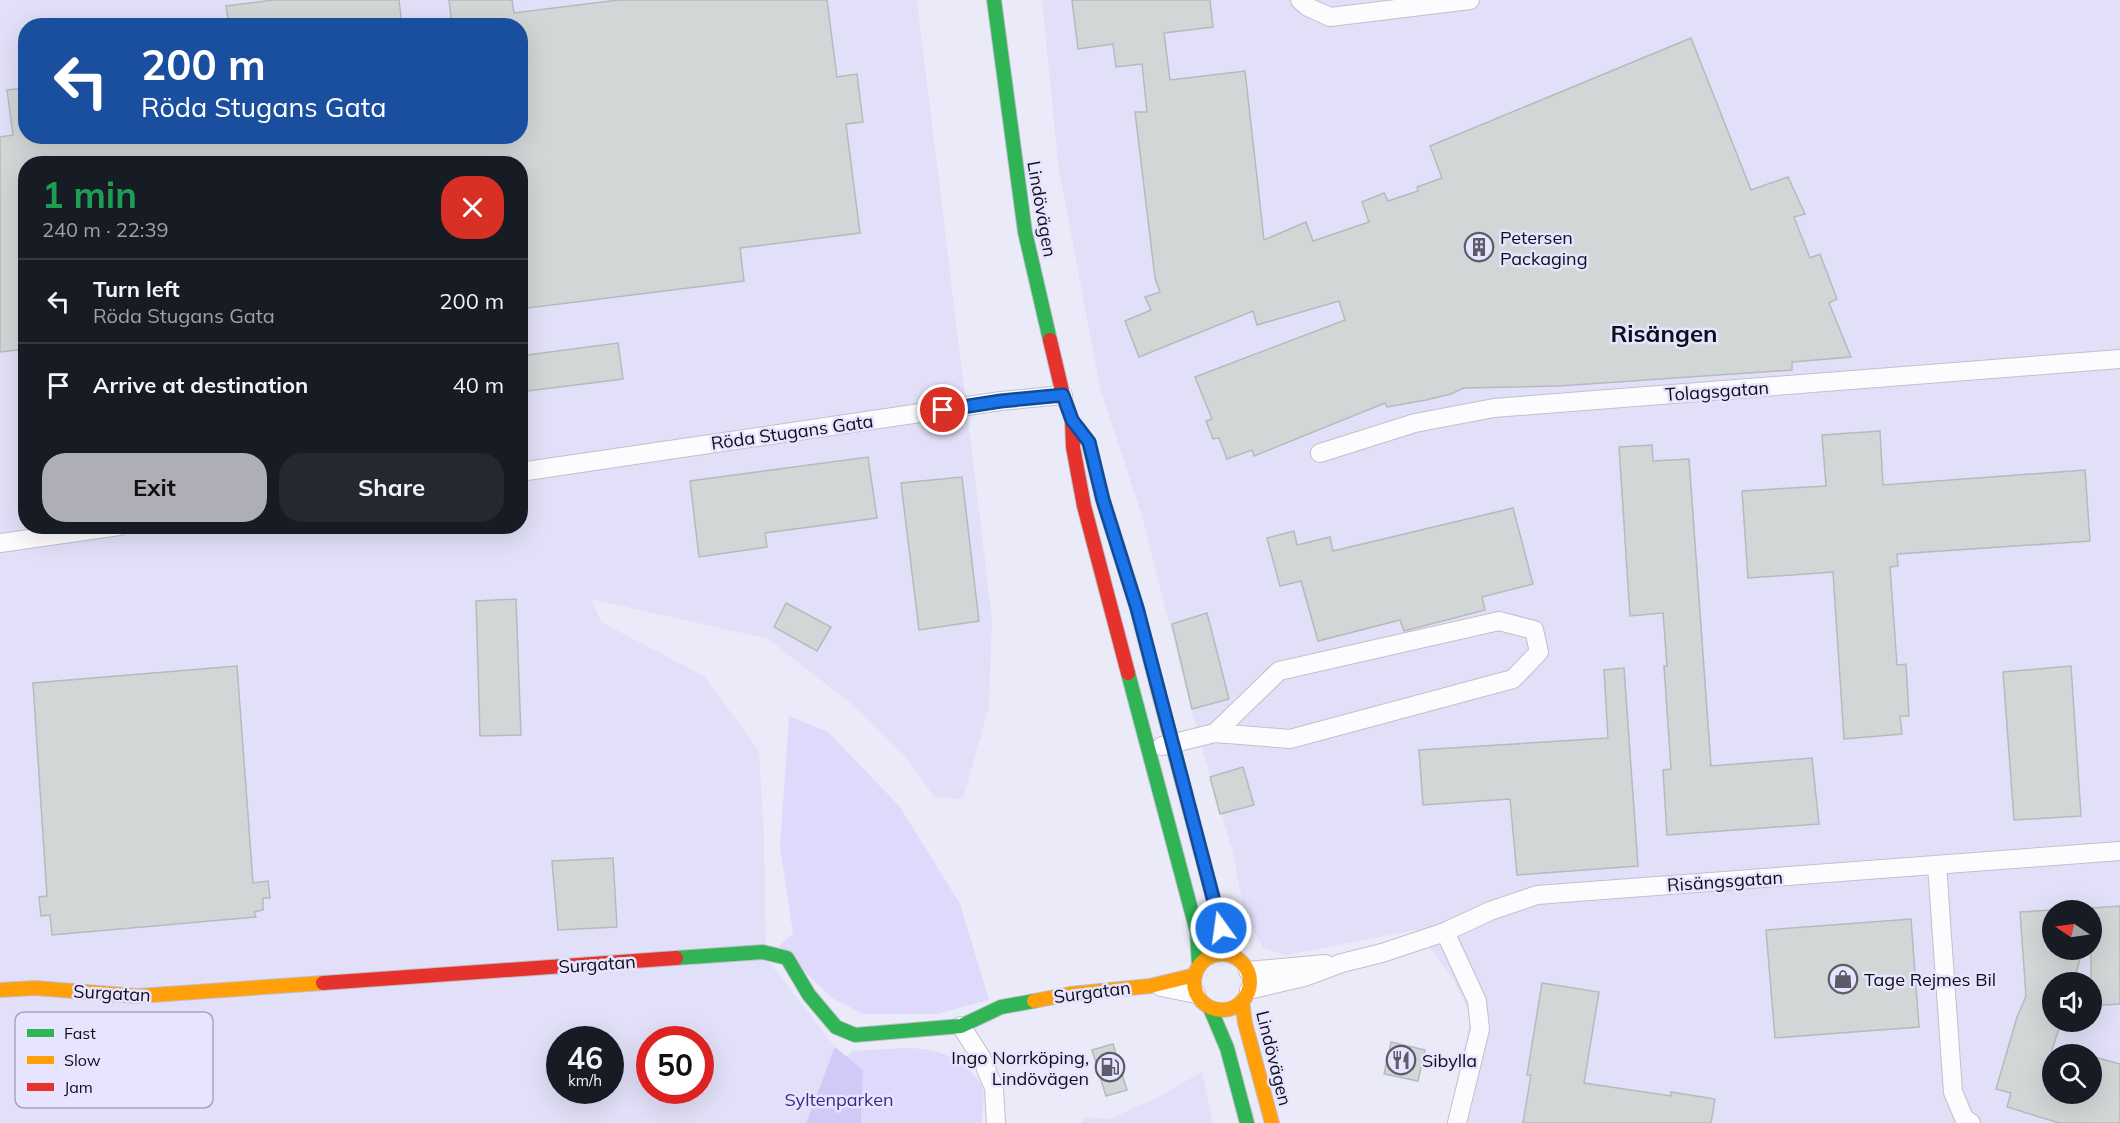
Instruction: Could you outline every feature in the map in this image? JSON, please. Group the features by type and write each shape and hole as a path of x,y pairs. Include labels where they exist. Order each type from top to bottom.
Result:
{"main road":[{"name":"Lindövägen","path":"994,0 1025,232 1063,395 1072,420 1073,447 1084,506 1197,932 1197,970"},
{"name":"Lindövägen","path":"1072,420 1089,442 1103,500 1137,608 1221,928 1234,957"},
{"name":"Surgatan","path":"0,990 35,988 138,996 763,952 787,958 809,995 836,1027 855,1035 961,1026 1001,1007 1081,993 1150,986 1197,970"},
{"path":"1224,954 1234,957 1242,962 1248,971 1250,980 1246,996 1229,1010 1210,1008 1196,994 1194,985 1197,970 1206,959 1215,955 1224,954"},
{"name":"Lindövägen","path":"1246,996 1245,1023 1272,1123"},
{"path":"1210,1008 1227,1048 1247,1123"}],"street":[{"path":"1300,0 1308,7 1330,17 1470,0"},
{"name":"Tolagsgatan","path":"1320,453 1415,423 1494,408 2120,359"},
{"name":"Röda Stugans Gata","path":"528,471 1001,401 1063,395"},
{"path":"0,543 63,534"},
{"path":"1148,748 1215,733 1290,739 1513,679 1539,651 1534,630 1499,621 1279,671 1215,733"},
{"name":"Risängsgatan","path":"1246,996 1342,963 1382,953 1445,932 1490,911 1537,895 2120,851"},
{"path":"1937,866 1953,1092 1964,1118 1971,1123"},
{"path":"1445,932 1477,1001 1480,1029 1457,1123"},
{"name":"Risängsgatan","path":"1248,971 1303,964 1342,963"},
{"name":"Surgatan","path":"1150,986 1196,994"},
{"path":"961,1026 981,1057 994,1088 996,1123"}],"shaded area":[{"path":"0,0 917,0 992,618 989,707 963,799 934,797 906,757 858,709 768,639 591,599 601,622 704,676 759,751 764,836 766,958 835,1047 806,1123 0,1123"},
{"path":"1042,0 2120,0 2120,1123 1448,1123 1471,1016 1453,979 1416,930 1286,955 1264,949 1245,914 1232,850 1197,731 1141,513 1100,388 1058,164"},
{"path":"789,716 828,732 900,807 960,904 989,1000 937,1014 863,1014 832,998 779,946 793,934 780,847"},
{"path":"905,1048 933,1051 950,1057 966,1067 983,1090 981,1123 861,1123 863,1071 846,1057 853,1051"},
{"path":"1202,1072 1213,1123 1081,1123 1085,1117 1109,1119 1156,1098"}],"green space":[{"name":"Syltenparken","path":"835,1047 863,1070 861,1123 806,1123"}],"building":[{"path":"273,0 399,0 401,18 228,18 226,6"},
{"path":"449,0 512,0 514,13 618,0 827,0 837,77 857,74 863,122 846,124 860,233 740,248 744,281 528,308 528,156 18,156 18,350 0,352 0,137 13,135 7,90 18,89 18,144 528,144 528,18 451,18"},
{"name":"Petersen Packaging","path":"1072,0 1210,0 1213,27 1164,33 1170,80 1245,71 1264,240 1306,222 1313,241 1369,222 1362,202 1384,193 1388,201 1418,191 1417,187 1442,178 1430,146 1691,38 1751,190 1788,177 1805,214 1794,217 1810,258 1820,254 1837,299 1829,303 1851,357 1792,362 1792,370 1559,386 1464,388 1451,394 1426,400 1387,407 1385,403 1254,456 1252,450 1227,459 1219,438 1213,439 1206,421 1212,419 1195,377 1345,320 1339,301 1257,325 1253,311 1139,357 1125,321 1151,310 1145,297 1160,292 1155,278 1135,112 1147,112 1142,64 1116,67 1113,44 1078,49"},
{"path":"618,343 623,379 528,391 528,355"},
{"path":"1880,431 1883,485 2085,470 2090,541 1897,554 1898,566 1890,567 1897,665 1906,664 1909,716 1900,716 1902,734 1844,739 1833,572 1748,578 1742,491 1826,486 1822,435"},
{"path":"1652,445 1653,461 1689,459 1711,766 1812,758 1819,824 1667,835 1663,770 1671,769 1663,613 1630,616 1619,447"},
{"path":"868,457 877,518 765,533 767,547 699,557 690,481"},
{"path":"962,477 979,621 919,630 901,483"},
{"path":"1513,508 1533,584 1482,597 1485,610 1404,631 1400,620 1318,641 1301,581 1280,586 1267,538 1294,531 1297,545 1330,537 1333,551"},
{"path":"516,599 521,735 480,736 476,601"},
{"path":"786,603 831,627 817,651 774,627"},
{"path":"1207,613 1229,699 1192,709 1172,624"},
{"path":"237,666 253,883 268,881 270,898 263,898 263,910 254,912 256,917 52,935 50,915 41,916 39,897 47,896 33,683"},
{"path":"2071,666 2081,816 2014,820 2003,672"},
{"path":"1624,668 1638,866 1517,875 1510,799 1423,805 1419,750 1608,738 1604,670"},
{"path":"1243,767 1254,805 1220,814 1210,777"},
{"path":"613,858 617,927 558,930 552,861"},
{"path":"2120,906 2120,1004 2102,1005 2102,972 2091,972 2091,960 2102,960 2102,907"},
{"path":"2042,911 2042,960 2080,960 2076,972 2042,972 2042,1032 2058,1032 2054,1044 2042,1044 2042,1104 2102,1104 2102,1059 2120,1064 2120,1123 2059,1123 2007,1107 2011,1093 1996,1089 2017,1017 2026,996 2020,912"},
{"name":"Tage Rejmes Bil","path":"1911,919 1919,1027 1775,1038 1766,930"},
{"path":"1542,983 1599,992 1584,1083 1671,1096 1671,1092 1715,1099 1711,1123 1523,1123 1531,1075 1527,1075"},
{"path":"1391,1042 1425,1050 1418,1081 1384,1074"},
{"path":"1113,1044 1127,1090 1106,1096 1092,1050"}],"traffic: fast":[{"path":"994,0 1025,232 1050,340"},
{"path":"1078,428 1089,443 1103,500 1137,608 1157,686"},
{"path":"1128,673 1197,932 1199,966"},
{"path":"676,958 763,952 787,958 809,995 836,1027 855,1035 961,1026 1001,1007 1034,1001"},
{"path":"1210,1008 1227,1048 1247,1123"}],"traffic: slow":[{"path":"1157,686 1221,928 1234,957"},
{"path":"1222,954 1233,956 1242,962 1248,971 1250,982 1248,993 1242,1002 1233,1008 1222,1010 1211,1008 1202,1002 1196,993 1194,982 1196,971 1202,962 1211,956 1222,954"},
{"path":"1034,1001 1070,994 1150,986 1195,975"},
{"path":"0,990 35,988 138,996 323,983"},
{"path":"1242,1001 1245,1023 1272,1123"}],"traffic: jam":[{"path":"1050,340 1063,395 1072,420 1073,447 1084,506 1128,673"},
{"path":"323,983 676,958"}],"place":[{"name":"Petersen Packaging","path":"1479,247"},
{"name":"Tage Rejmes Bil","path":"1843,979"},
{"name":"Sibylla","path":"1401,1060"},
{"name":"Ingo Norrköping, Lindövägen","path":"1110,1067"}],"district":[{"name":"Risängen","path":"1664,333"}],"route":[{"path":"943,410 1063,395 1072,420 1089,442 1103,500 1137,608 1221,928"}]}
